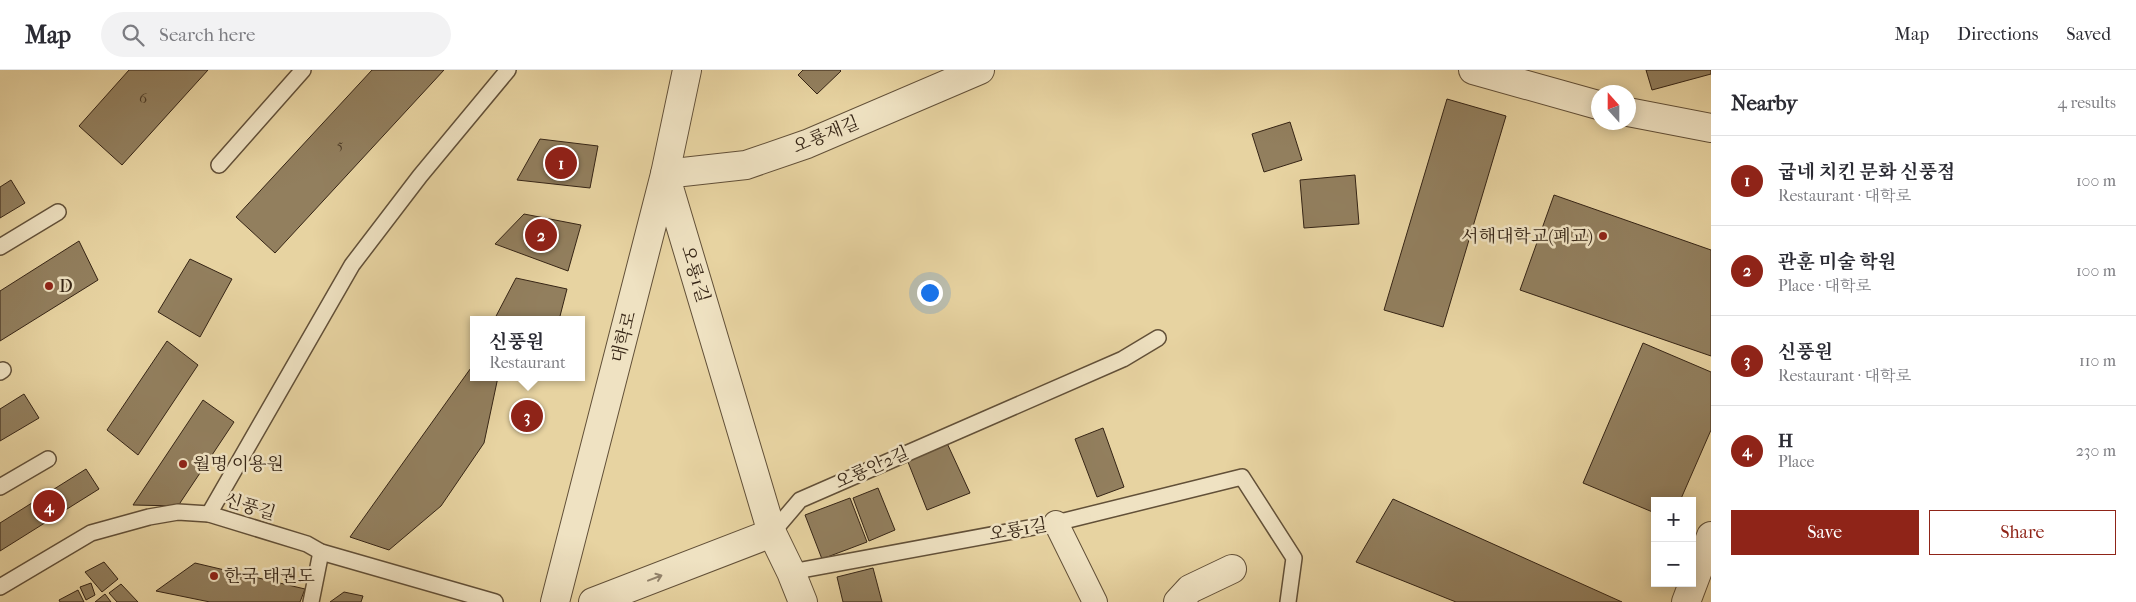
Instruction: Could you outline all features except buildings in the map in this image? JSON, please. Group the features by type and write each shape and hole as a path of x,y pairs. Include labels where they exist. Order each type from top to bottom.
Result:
{"street":[{"name":"대학로","path":"555,602 665,174 687,70"},
{"name":"오룡재길","path":"665,174 746,165 807,144 980,70"},
{"path":"1473,70 1591,103"},
{"path":"1636,114 1711,128"},
{"name":"오룡1길","path":"665,174 772,533 803,602"},
{"path":"1056,523 1095,602"},
{"name":"오룡안2길","path":"593,602 772,533"},
{"path":"1686,602 1708,550"},
{"path":"1178,602 1190,589 1232,569"}],"lane":[{"path":"219,165 303,70"},
{"path":"209,514 352,265 420,176 508,70"},
{"path":"0,247 58,212"},
{"name":"오룡안2길","path":"772,533 800,500 1122,359 1158,338"},
{"path":"0,487 48,459"},
{"name":"오룡1길","path":"791,572 1056,523 1242,477 1294,558 1288,602"},
{"name":"신풍길","path":"0,587 91,533 149,517 178,512 209,514 307,544 321,552 495,602"},
{"path":"311,602 321,552"}],"place":[{"name":"굽네 치킨 문화 신풍점","path":"561,163"},
{"name":"관훈 미술 학원","path":"541,235"},
{"name":"서해대학교(폐교)","path":"1603,236"},
{"name":"D","path":"49,286"},
{"name":"신풍원","path":"527,416"},
{"name":"월명 이용원","path":"183,464"},
{"name":"H","path":"49,506"},
{"name":"한국 태권도","path":"214,576"}]}
